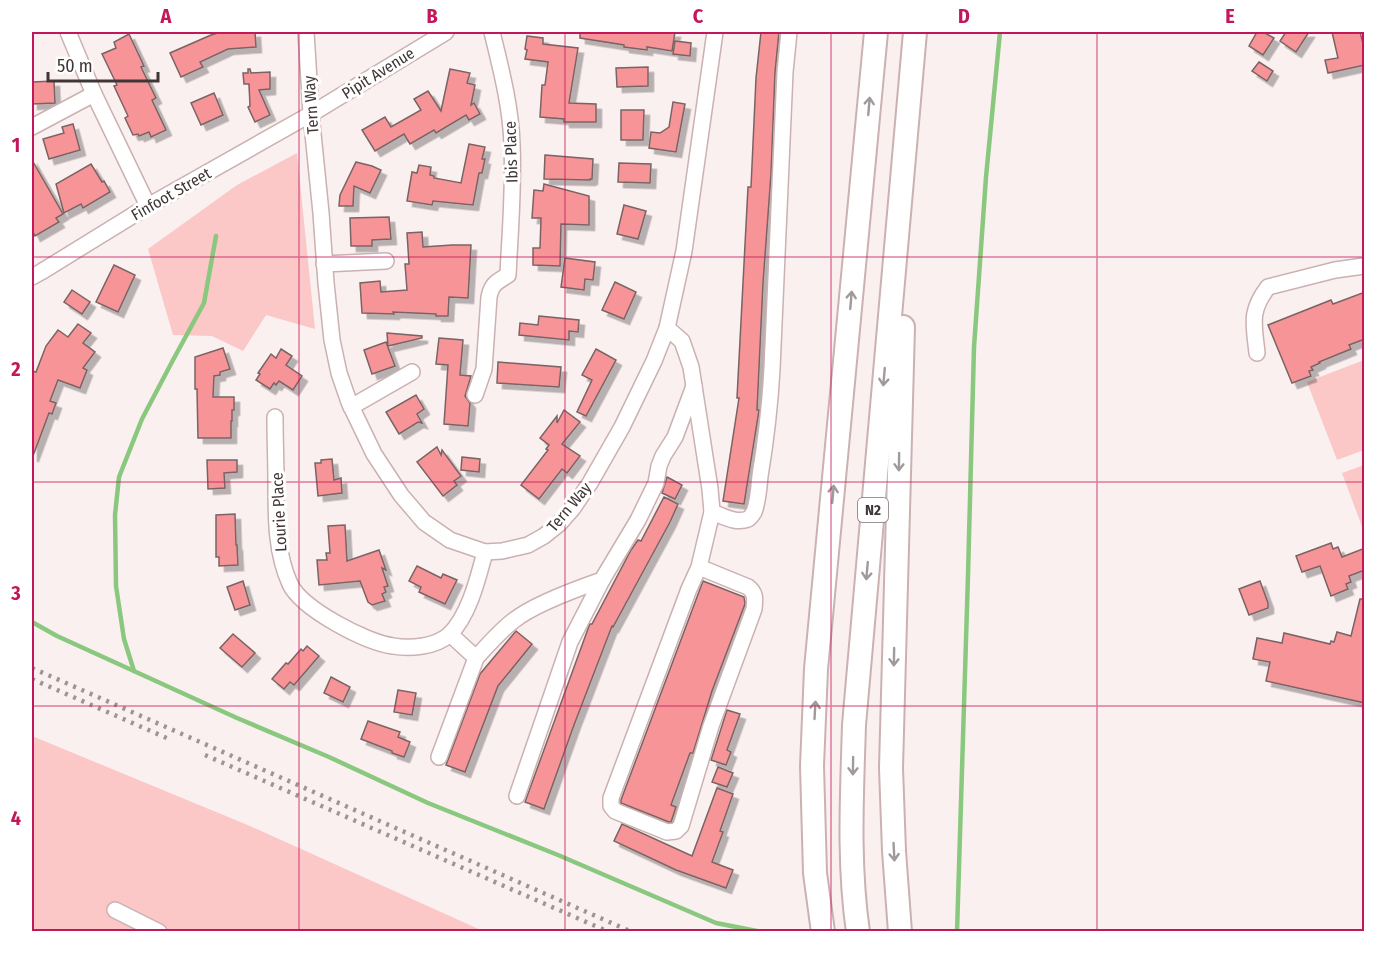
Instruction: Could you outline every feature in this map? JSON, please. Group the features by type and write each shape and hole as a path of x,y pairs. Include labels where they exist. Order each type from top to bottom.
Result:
{"highway":[{"path":"823,932 815,873 812,766 816,669 876,32"},
{"name":"N2","path":"858,932 853,873 854,725 915,32"},
{"path":"900,932 891,768 910,89"},
{"path":"809,932 815,873"}],"street":[{"path":"68,32 94,94 148,206"},
{"name":"Tern Way","path":"306,32 324,264 332,340 339,373 351,407 380,462 401,495 424,522 450,540 485,552 528,545 559,524 590,483 622,427 654,361 667,328 684,251 714,32"},
{"name":"Pipit Avenue","path":"311,114 446,32"},
{"name":"Ibis Place","path":"475,395 484,369 491,288 508,275 513,182 512,144 505,90 492,32"},
{"path":"712,512 739,521 750,518 754,512 758,494 769,418 785,72 789,32"},
{"path":"32,127 94,94"},
{"name":"Finfoot Street","path":"32,277 148,206 311,114"},
{"path":"324,264 387,261"},
{"path":"1257,353 1253,320 1258,300 1268,287 1335,270 1365,266"},
{"path":"667,328 682,341 691,367 712,512 699,567 611,798 611,806 615,811 667,832 676,831 681,826 711,726 755,602 754,593 748,586 699,567"},
{"path":"351,407 412,372"},
{"path":"516,796 570,642 656,483 659,466 675,436 695,385"},
{"name":"Lourie Place","path":"275,417 276,524 279,550 291,587 307,604 334,622 367,639 390,646 407,648 427,645 450,634"},
{"path":"476,658 450,634 462,618 478,580 485,552"},
{"path":"439,757 476,658 498,634 514,620 551,600 602,580"},
{"path":"115,910 159,932"}],"shaded area":[{"path":"297,153 315,329 266,315 243,351 212,336 173,335 148,249 237,185"},
{"path":"1364,360 1364,450 1337,460 1307,382"},
{"path":"1364,465 1364,532 1342,473"},
{"path":"32,736 250,826 483,931 32,931"}],"building":[{"path":"221,32 255,32 256,47 228,49 200,62 203,67 181,77 170,53"},
{"path":"580,32 675,32 672,51 647,47 647,50 624,47 624,45 580,38"},
{"path":"761,32 779,32 763,283 757,410 759,410 744,504 723,501 739,398 737,398 748,187 751,187 756,78"},
{"path":"1257,32 1263,32 1274,38 1263,55 1249,46"},
{"path":"1286,32 1309,32 1296,52 1280,41"},
{"path":"1332,32 1360,32 1365,51 1365,65 1328,73 1325,60 1338,58"},
{"path":"129,34 144,66 141,67 156,98 152,100 166,130 151,137 149,132 139,136 138,134 133,135 125,118 128,116 114,86 117,85 102,54 116,48 114,42"},
{"path":"527,36 543,38 543,44 578,48 569,103 596,104 596,122 564,122 564,119 540,117 542,85 545,85 548,62 525,59"},
{"path":"675,41 691,43 690,56 673,54"},
{"path":"1259,62 1273,71 1267,81 1252,71"},
{"path":"648,67 648,86 617,87 616,68"},
{"path":"248,69 251,73 270,72 270,89 259,90 270,115 255,122 248,107 250,106 249,84 244,84 243,73 248,73"},
{"path":"450,69 470,73 467,83 475,85 471,105 474,103 480,114 469,120 466,115 436,133 434,130 410,144 404,134 375,151 362,130 385,117 391,127 421,110 414,99 428,91 441,111"},
{"path":"54,81 55,103 32,104 32,82"},
{"path":"214,93 223,115 201,125 191,103"},
{"path":"673,102 685,104 676,152 649,148 651,132 660,133 669,127"},
{"path":"621,110 644,110 643,140 621,140"},
{"path":"73,124 80,150 49,159 43,139 64,133 62,127"},
{"path":"469,144 485,147 482,159 485,159 482,173 479,173 473,205 433,201 432,205 407,201 412,172 417,173 419,165 431,167 430,175 434,178 461,183"},
{"path":"545,155 593,159 592,179 544,179"},
{"path":"32,160 63,214 56,218 59,222 35,236 32,230"},
{"path":"356,162 381,170 370,193 354,186 353,206 339,206 340,195"},
{"path":"619,163 651,164 650,183 618,182"},
{"path":"91,164 110,192 83,208 81,204 64,213 56,184"},
{"path":"544,184 589,196 589,225 561,224 560,266 533,265 533,248 540,248 541,218 532,218 534,190 543,191"},
{"path":"624,205 646,211 638,239 617,234"},
{"path":"389,217 391,239 372,240 372,246 351,246 350,218"},
{"path":"422,232 423,247 471,245 468,298 449,297 448,316 393,312 394,314 362,313 360,283 380,281 381,292 407,290 405,264 409,264 407,233"},
{"path":"565,258 595,262 593,280 585,279 584,290 561,287"},
{"path":"114,265 135,275 118,312 96,302"},
{"path":"615,282 636,292 624,319 602,310"},
{"path":"72,290 90,302 82,314 64,302"},
{"path":"1365,292 1365,339 1349,345 1351,349 1319,362 1311,367 1313,370 1309,371 1311,376 1292,383 1268,325 1331,300 1333,304"},
{"path":"539,316 579,320 578,332 569,331 569,340 519,335 520,323 538,325"},
{"path":"78,324 91,333 83,343 95,352 83,368 87,370 80,388 58,380 50,401 56,403 52,414 49,413 32,456 32,371 36,372 46,346 58,330 68,337"},
{"path":"387,333 422,336 422,338 388,346"},
{"path":"439,338 463,340 460,375 471,376 465,396 470,403 468,426 444,424 448,365 436,364"},
{"path":"386,342 395,366 372,374 364,350"},
{"path":"223,348 230,369 214,376 213,397 234,397 231,438 198,438 195,357"},
{"path":"281,349 292,356 286,365 302,376 293,390 279,381 276,385 274,383 270,389 256,380 271,354 276,358"},
{"path":"596,349 616,360 586,416 577,412 592,380 582,375"},
{"path":"498,362 561,367 559,387 497,383"},
{"path":"416,395 424,409 417,414 422,423 418,422 399,434 386,412"},
{"path":"564,410 580,422 562,444 580,456 567,473 562,469 539,499 521,485 548,450 546,449 549,445 540,438 557,416 557,423"},
{"path":"437,447 441,455 442,450 461,476 454,481 457,485 443,496 417,462"},
{"path":"462,457 480,459 479,472 461,470"},
{"path":"332,459 334,480 341,478 342,493 318,496 315,463"},
{"path":"207,460 237,460 237,472 224,473 225,488 208,489"},
{"path":"667,477 682,485 675,499 662,493"},
{"path":"664,497 678,504 612,626 544,809 525,802 589,626 631,550 638,540 641,541"},
{"path":"235,514 238,565 219,566 219,557 216,557 216,515"},
{"path":"345,525 347,561 379,550 386,570 382,568 388,586 384,587 386,592 382,594 385,601 372,605 368,602 360,581 319,585 317,560 327,560 326,553 330,553 328,526"},
{"path":"1331,543 1333,549 1338,547 1342,557 1365,548 1365,570 1349,576 1351,582 1346,584 1348,589 1331,596 1320,566 1302,572 1296,556"},
{"path":"417,566 441,578 443,574 457,580 445,604 419,592 421,587 409,581"},
{"path":"243,581 250,605 235,610 227,587"},
{"path":"703,581 744,597 745,604 712,691 693,753 690,753 671,805 676,807 671,822 669,822 621,803 621,800"},
{"path":"1260,581 1268,608 1249,615 1239,589"},
{"path":"1360,599 1365,599 1365,703 1266,681 1270,662 1253,659 1257,638 1282,643 1284,633 1330,644 1331,641 1334,642 1337,632 1351,636"},
{"path":"516,631 532,644 498,686 465,772 446,765 480,674"},
{"path":"233,634 255,653 242,667 220,648"},
{"path":"307,646 319,656 294,685 290,682 284,689 272,679 286,663 288,664 301,649 303,651"},
{"path":"331,677 350,687 343,702 324,693"},
{"path":"398,690 416,693 412,715 394,712"},
{"path":"727,710 740,714 727,750 731,752 726,765 711,760"},
{"path":"368,721 400,732 398,737 410,742 404,757 361,739"},
{"path":"718,767 733,773 727,787 712,782"},
{"path":"717,788 733,794 712,862 733,870 726,888 676,870 614,841 622,824 692,856"}],"waterway":[{"path":"957,932 974,347 986,177 1000,32"},
{"path":"134,671 124,639 116,586 115,515 119,477 142,419 204,303 216,236"},
{"path":"32,622 57,636 428,803 558,855 716,923 762,932"}],"railway":[{"path":"32,668 632,932"},
{"path":"32,679 169,739"},
{"path":"205,755 609,932"}]}
